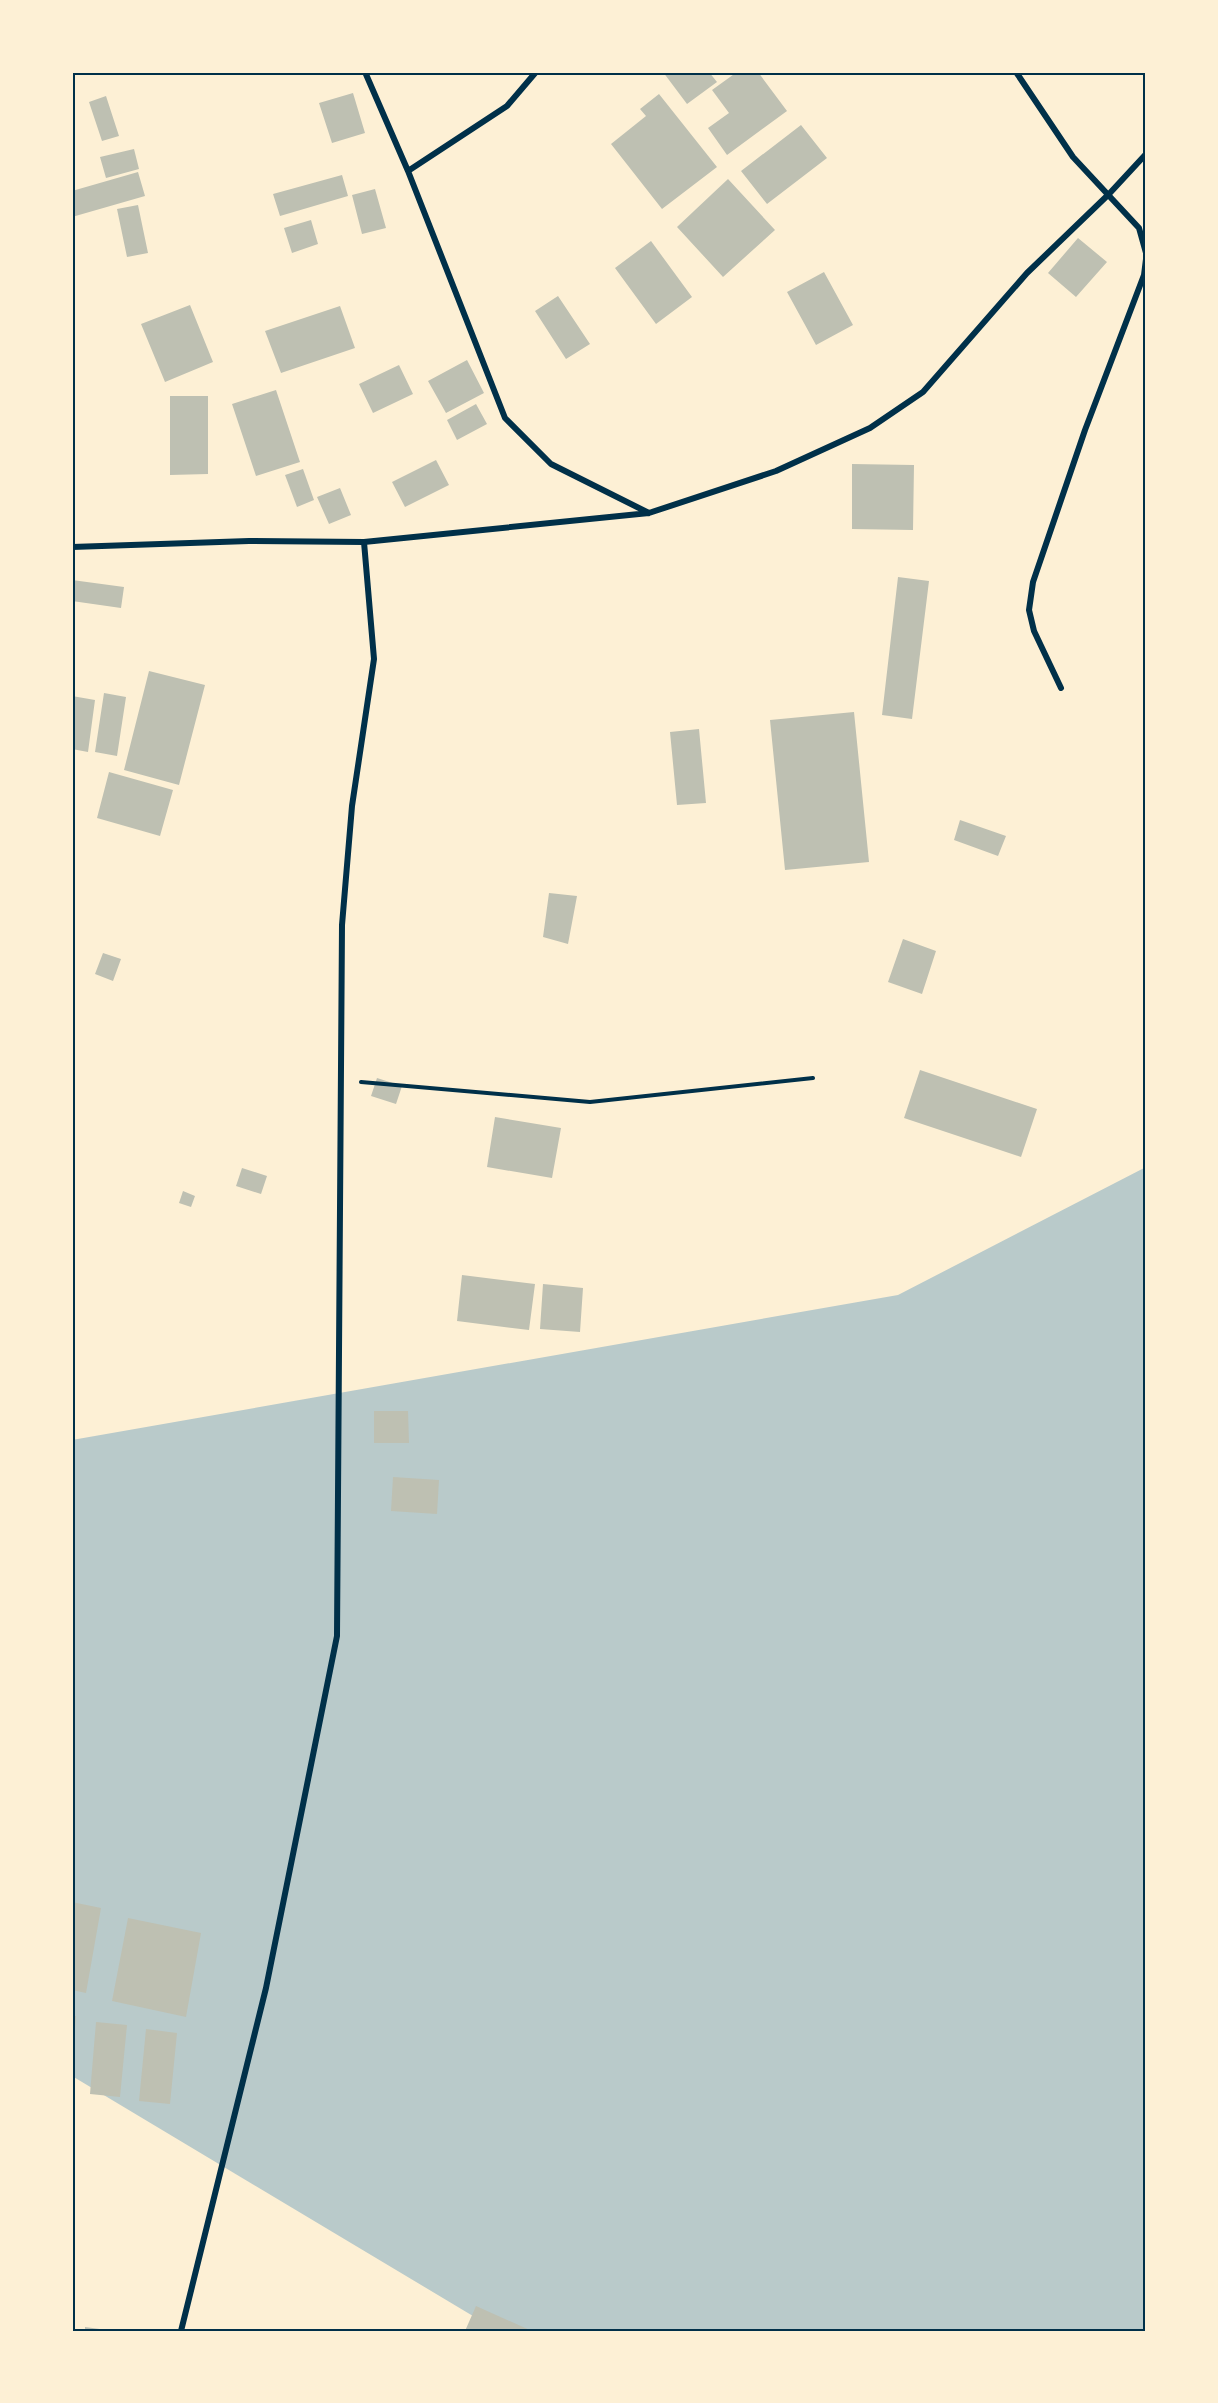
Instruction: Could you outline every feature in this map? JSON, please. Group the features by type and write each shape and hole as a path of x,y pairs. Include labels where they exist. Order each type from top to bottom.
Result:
{"street":[{"path":"365,72 408,171 505,418 551,464 649,513"},
{"path":"408,171 507,106 536,72"},
{"path":"1016,72 1073,157 1139,228 1146,253"},
{"path":"72,547 249,541 364,542 649,513 776,471 870,428 923,392 1027,273 1109,194 1146,154"},
{"path":"1061,688 1034,631 1029,610 1033,582 1085,430 1144,275 1146,259"},
{"path":"181,2331 266,1988 336,1636 343,913 352,806 374,659 364,542"}],"path":[{"path":"340,1080 590,1102 813,1078"}],"shaded area":[{"path":"1146,1167 1146,2331 498,2331 72,2076 72,1440 898,1295"}],"building":[{"path":"663,72 709,72 717,82 687,104"},
{"path":"737,72 758,72 787,111 727,155 708,128 729,113 712,90"},
{"path":"353,93 365,133 332,143 319,103"},
{"path":"659,94 717,167 662,209 611,144 646,116 640,109"},
{"path":"106,96 119,136 102,141 89,102"},
{"path":"801,125 827,158 767,204 741,171"},
{"path":"134,149 139,169 106,178 100,157"},
{"path":"138,172 145,196 72,217 72,191"},
{"path":"342,175 348,196 280,216 273,194"},
{"path":"728,179 775,230 723,277 677,227"},
{"path":"375,189 386,228 362,234 352,195"},
{"path":"138,205 148,253 127,257 117,209"},
{"path":"311,220 318,244 292,253 284,228"},
{"path":"1078,238 1107,262 1076,297 1048,273"},
{"path":"651,241 692,297 656,324 615,268"},
{"path":"824,272 853,325 816,345 787,292"},
{"path":"558,296 590,344 566,359 535,311"},
{"path":"190,305 213,362 165,382 141,324"},
{"path":"340,306 355,348 281,373 265,331"},
{"path":"467,360 484,393 446,413 428,381"},
{"path":"399,365 413,394 373,413 359,384"},
{"path":"276,390 300,462 256,476 232,404"},
{"path":"170,396 208,396 208,474 170,475"},
{"path":"476,404 487,424 457,440 447,420"},
{"path":"436,460 449,485 405,507 392,482"},
{"path":"852,464 914,465 913,530 852,529"},
{"path":"303,469 314,500 297,507 285,475"},
{"path":"340,488 351,515 329,524 317,497"},
{"path":"898,577 929,581 912,719 882,715"},
{"path":"72,580 124,587 121,608 72,601"},
{"path":"149,671 205,685 179,785 124,770"},
{"path":"104,693 126,697 117,756 95,752"},
{"path":"72,696 95,700 88,752 72,749"},
{"path":"854,712 869,862 785,870 770,720"},
{"path":"699,729 706,803 677,805 670,732"},
{"path":"109,772 173,790 160,836 97,818"},
{"path":"960,820 1006,836 998,856 954,840"},
{"path":"549,893 577,896 568,944 543,937"},
{"path":"903,939 936,951 922,994 888,982"},
{"path":"103,953 121,959 113,981 95,974"},
{"path":"920,1070 1037,1109 1021,1157 904,1118"},
{"path":"377,1078 402,1086 396,1104 371,1096"},
{"path":"495,1117 561,1128 552,1178 487,1167"},
{"path":"242,1168 267,1176 261,1194 236,1186"},
{"path":"183,1191 195,1196 191,1207 179,1203"},
{"path":"462,1275 535,1284 529,1330 457,1321"},
{"path":"543,1284 583,1288 580,1332 540,1329"},
{"path":"374,1411 408,1411 409,1443 374,1443"},
{"path":"393,1477 439,1480 437,1514 391,1511"},
{"path":"72,1902 101,1908 86,1993 72,1990"},
{"path":"128,1918 201,1933 186,2017 112,2001"},
{"path":"72,2016 76,2016 74,2042 72,2042"},
{"path":"96,2022 127,2025 120,2097 90,2094"},
{"path":"146,2029 177,2033 170,2104 139,2101"},
{"path":"476,2306 532,2331 465,2331"},
{"path":"85,2327 107,2330 107,2331 85,2331"}]}
